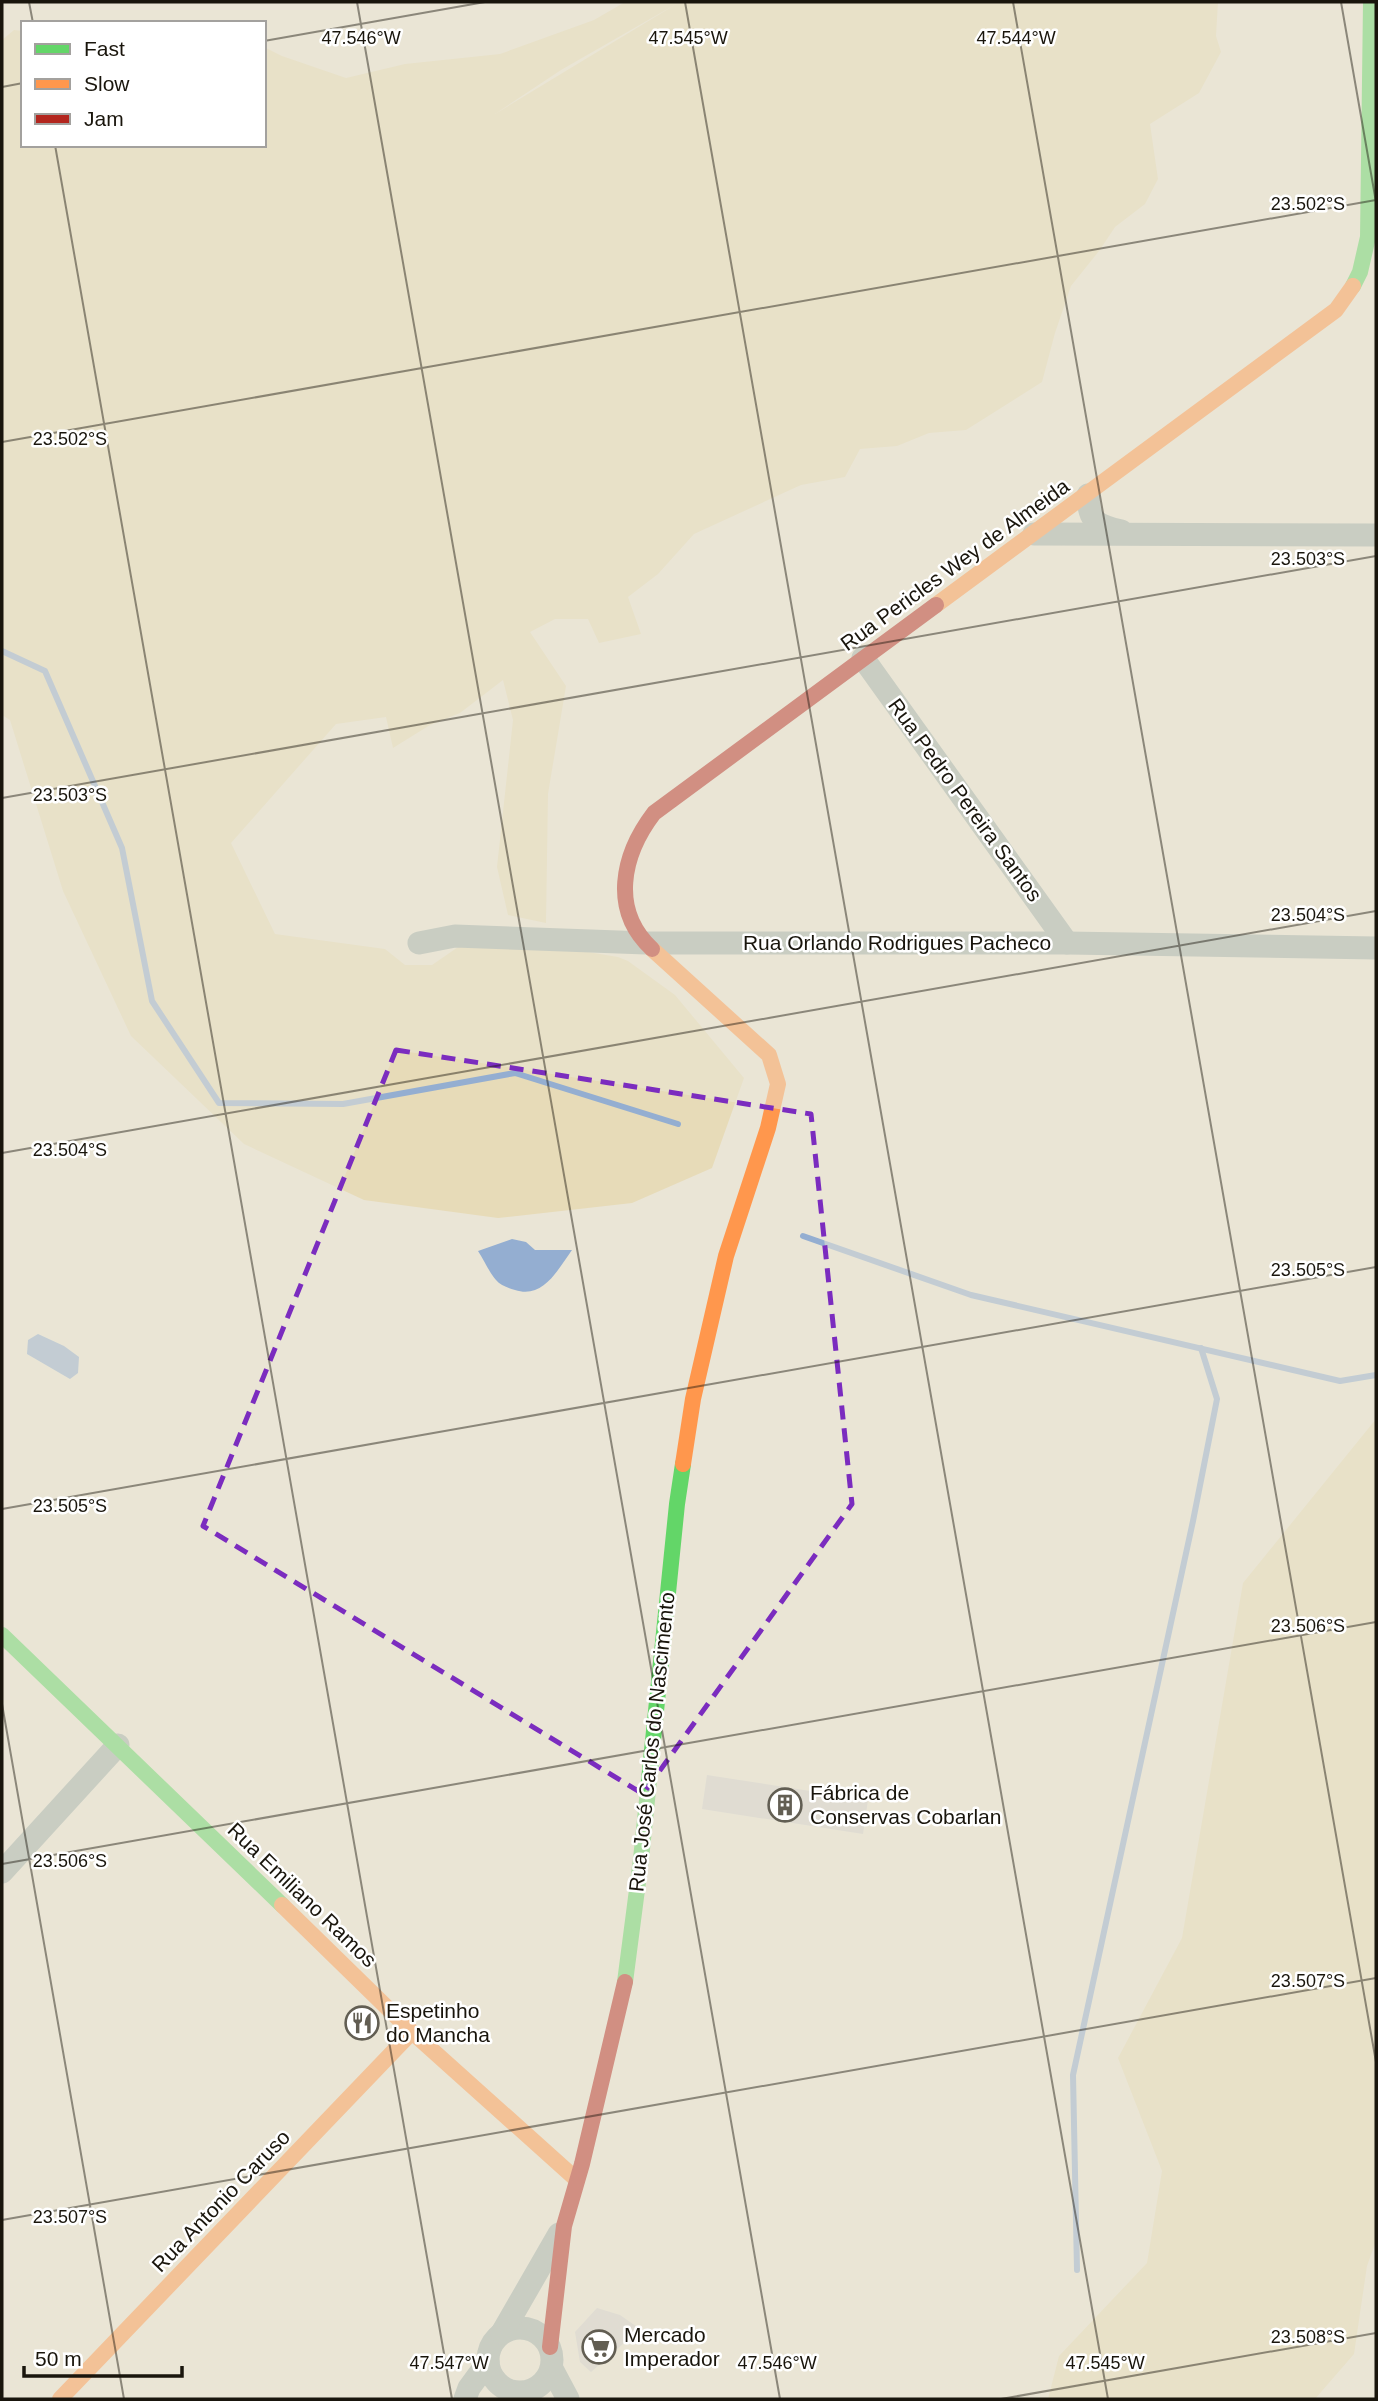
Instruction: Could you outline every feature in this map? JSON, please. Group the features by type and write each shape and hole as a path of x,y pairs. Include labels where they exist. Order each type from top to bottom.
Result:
{"street":[{"name":"Rua Pericles Wey de Almeida","path":"768,1128 778,1084 769,1055 646,943 630,923 626,901 627,871 633,845 642,827 654,813 1336,310 1351,291 1360,272 1368,237 1371,2"},
{"path":"1088,495 1089,513 1098,523 1138,535"},
{"path":"1034,534 1376,535"},
{"name":"Rua Pedro Pereira Santos","path":"863,658 1067,943"},
{"name":"Rua Orlando Rodrigues Pacheco","path":"419,943 455,936 646,943 1067,943 1376,948"},
{"name":"Rua José Carlos do Nascimento","path":"551,2358 564,2226 624,1993 641,1859 677,1504 693,1399 726,1256 768,1128"},
{"name":"Rua Emiliano Ramos","path":"2,1635 412,2032 577,2180"},
{"path":"2,1871 118,1745"},
{"name":"Rua Antonio Caruso","path":"60,2399 412,2032"},
{"name":"Rua José Carlos do Nascimento","path":"502,2333 564,2226"},
{"path":"551,2358 547,2378 521,2395 497,2382 488,2362 489,2351 502,2333 512,2328 534,2331 544,2337 568,2399"},
{"path":"465,2399 469,2388 488,2362"}],"highlighted area":[{"path":"396,1050 811,1114 852,1504 643,1794 203,1526"}],"shaded area":[{"path":"625,2 1218,2 1216,36 1221,52 1199,93 1150,124 1158,179 1145,204 1115,227 1071,286 1042,382 966,430 929,433 897,446 860,449 845,477 801,485 694,534 658,574 628,597 641,634 599,643 588,619 555,619 530,632 566,686 548,794 546,923 508,915 497,867 513,720 503,680 460,713 430,725 393,748 386,717 336,724 231,843 275,934 385,949 405,965 432,965 461,945 588,952 618,957 628,961 675,995 744,1078 712,1168 632,1203 498,1218 364,1200 244,1144 131,1036 63,891 10,720 2,715 2,40 14,30 21,31 21,147 266,147 266,48 346,78 405,64 500,54 594,20","holes":["678,3 495,114 561,70"]},
{"path":"1376,1419 1376,2241 1367,2266 1354,2354 1315,2399 1048,2399 1059,2356 1147,2263 1162,2171 1118,2058 1182,1938 1243,1583"}],"water":[{"path":"512,1239 526,1242 535,1250 572,1250 548,1281 541,1287 525,1292 498,1282 478,1251"},
{"path":"38,1334 64,1346 79,1357 78,1373 70,1379 27,1354 28,1340"}],"building":[{"name":"Fábrica de Conservas Cobarlan","path":"707,1775 868,1800 863,1834 702,1809"},
{"name":"Mercado Imperador","path":"597,2308 620,2315 640,2329 591,2372 580,2362 575,2332"}],"waterway":[{"path":"2,651 45,671 122,848 152,1001 219,1103 343,1104 515,1073 678,1124"},
{"path":"803,1236 971,1295 1340,1381 1376,1375"},
{"path":"1077,2270 1073,2075 1217,1399 1201,1348"}],"traffic: fast":[{"path":"1353,286 1360,272 1368,237 1371,2"},
{"path":"625,1982 641,1859 683,1464"},
{"path":"2,1635 282,1905"}],"traffic: slow":[{"path":"936,605 1336,310 1353,286"},
{"path":"652,949 769,1055 778,1084 768,1128 726,1256 693,1399 683,1464"},
{"path":"282,1905 412,2032 577,2180"},
{"path":"60,2399 412,2032"}],"traffic: jam":[{"path":"652,949 639,934 630,917 625,882 634,846 654,813 936,605"},
{"path":"550,2347 564,2226 582,2164 625,1982"}],"place":[{"name":"Fábrica de Conservas Cobarlan","path":"785,1805"},
{"name":"Espetinho do Mancha","path":"362,2023"},
{"name":"Mercado Imperador","path":"599,2347"}]}
